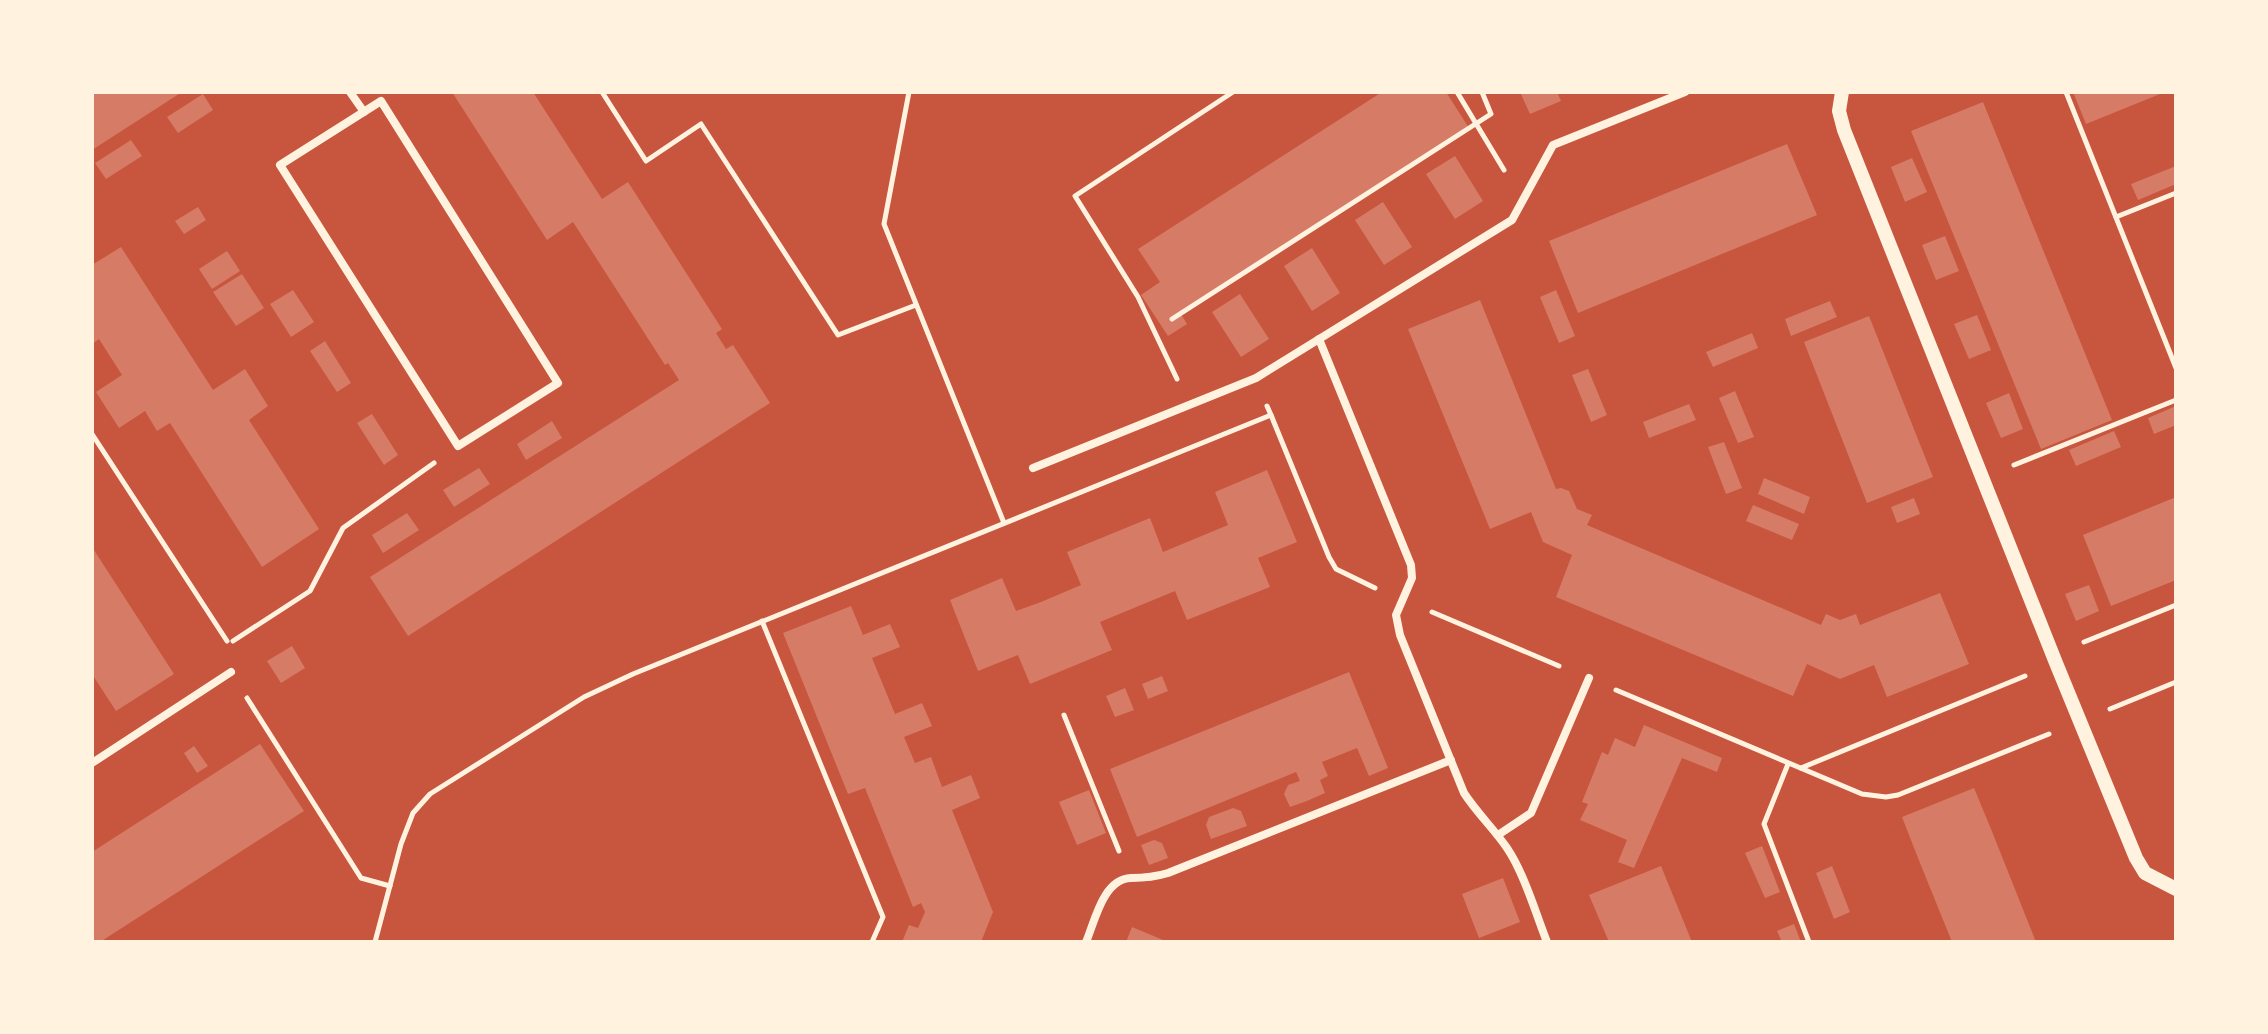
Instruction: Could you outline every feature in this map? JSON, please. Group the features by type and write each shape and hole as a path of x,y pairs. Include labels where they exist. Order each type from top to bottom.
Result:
{"street":[{"path":"350,92 364,112"},
{"path":"1033,468 1256,378 1512,220 1553,145 1685,92"},
{"path":"1842,92 1839,111 1844,130 2136,858 2145,873 2176,889"},
{"path":"381,101 558,383 458,446 280,165 364,112 381,101"},
{"path":"1319,339 1411,565 1412,578 1396,615 1400,635 1464,793 1510,852 1547,942"},
{"path":"92,763 231,672"},
{"path":"1498,835 1531,813 1589,678"},
{"path":"1086,942 1104,897 1120,881 1168,873 1451,760"}],"path":[{"path":"602,92 646,161 701,124 838,335 916,305"},
{"path":"1189,405 1138,297 1075,196 1233,92"},
{"path":"1457,92 1523,202"},
{"path":"1172,319 1491,114 1482,92"},
{"path":"2066,92 2176,368"},
{"path":"908,95 884,224 1004,523"},
{"path":"2116,217 2176,193"},
{"path":"1256,378 1336,569 1862,794 1898,795 2176,682"},
{"path":"1983,478 2176,400"},
{"path":"375,942 401,844 413,813 430,794 596,690 1271,415"},
{"path":"92,434 229,644 310,591 343,528 458,446"},
{"path":"1800,768 2176,605"},
{"path":"762,621 883,917 872,942"},
{"path":"231,672 361,878 390,886"},
{"path":"1064,715 1130,878"},
{"path":"1788,764 1764,824 1809,942"}],"building":[{"path":"92,92 182,92 92,150"},
{"path":"452,92 533,92 602,199 628,182 722,329 716,333 726,349 733,345 770,403 408,636 370,577 679,380 668,363 665,365 573,222 547,240"},
{"path":"1382,92 1446,92 1469,128 1181,314 1187,324 1168,336 1141,295 1160,282 1138,249"},
{"path":"1520,92 1557,92 1561,101 1530,114"},
{"path":"2073,92 2165,92 2086,124"},
{"path":"203,94 213,110 178,133 167,117"},
{"path":"1983,102 2112,420 2041,449 1911,131"},
{"path":"131,140 142,156 106,179 95,163"},
{"path":"1787,144 1817,215 1578,313 1549,241"},
{"path":"1455,156 1483,201 1455,219 1426,174"},
{"path":"1912,158 1927,192 1905,202 1891,167"},
{"path":"2176,166 2176,184 2138,200 2131,184"},
{"path":"1383,202 1412,247 1384,265 1355,220"},
{"path":"198,207 206,220 184,234 175,221"},
{"path":"1945,236 1959,271 1936,280 1922,245"},
{"path":"121,247 213,390 245,369 268,406 249,420 319,529 262,567 170,423 157,431 145,411 119,428 96,392 122,375 99,339 92,344 92,265"},
{"path":"1312,248 1340,293 1312,311 1284,266"},
{"path":"227,251 240,271 212,289 199,269"},
{"path":"242,274 264,308 236,326 213,292"},
{"path":"293,290 314,322 291,337 270,304"},
{"path":"1556,290 1575,336 1559,343 1540,297"},
{"path":"1240,294 1269,339 1241,357 1212,312"},
{"path":"1480,300 1556,489 1569,491 1577,509 1592,515 1587,525 1821,625 1826,614 1840,620 1856,614 1860,625 1940,593 1969,664 1887,697 1874,665 1840,679 1807,664 1793,696 1556,597 1572,555 1543,542 1531,512 1490,529 1408,329"},
{"path":"1830,301 1837,317 1791,336 1785,319"},
{"path":"1977,315 1991,350 1969,359 1954,324"},
{"path":"1869,316 1933,477 1867,503 1804,342"},
{"path":"1752,333 1758,348 1713,367 1706,352"},
{"path":"325,341 351,383 337,392 310,351"},
{"path":"1588,369 1607,415 1591,422 1572,375"},
{"path":"1735,391 1754,437 1738,443 1719,398"},
{"path":"2009,393 2023,429 2001,438 1986,403"},
{"path":"1689,404 1696,420 1649,438 1643,422"},
{"path":"2176,406 2176,425 2154,434 2148,418"},
{"path":"372,414 398,455 384,465 357,423"},
{"path":"552,421 562,438 526,460 517,444"},
{"path":"2114,431 2121,447 2076,466 2069,450"},
{"path":"1724,442 1742,488 1726,494 1708,447"},
{"path":"479,468 490,484 454,507 443,490"},
{"path":"1267,470 1297,542 1258,558 1270,587 1187,620 1175,591 1100,622 1112,650 1030,684 1018,655 978,671 950,600 1002,578 1016,611 1041,602 1081,585 1067,552 1150,518 1163,552 1228,525 1215,492"},
{"path":"1764,478 1810,497 1804,514 1758,494"},
{"path":"2176,497 2176,580 2111,606 2083,535"},
{"path":"1914,498 1920,514 1897,523 1891,507"},
{"path":"1753,505 1799,524 1792,540 1746,521"},
{"path":"407,513 419,530 383,553 372,535"},
{"path":"92,547 174,674 116,711 92,674"},
{"path":"2089,585 2099,611 2076,621 2065,594"},
{"path":"851,606 863,635 890,624 900,647 872,658 895,714 922,703 932,726 904,737 915,763 931,757 942,787 971,775 980,798 952,810 993,912 981,942 902,942 909,925 918,928 925,912 921,903 913,907 865,788 848,794 783,633"},
{"path":"292,646 305,668 281,683 267,661"},
{"path":"1349,672 1388,768 1369,776 1357,748 1322,762 1328,776 1320,780 1325,793 1307,801 1290,807 1284,794 1288,785 1300,781 1296,772 1137,837 1110,769"},
{"path":"1162,676 1168,691 1148,699 1142,684"},
{"path":"1125,688 1134,710 1115,717 1106,696"},
{"path":"1644,725 1722,758 1717,772 1682,758 1634,868 1618,862 1627,840 1580,820 1588,804 1582,802 1602,752 1608,755 1615,738 1635,747"},
{"path":"260,744 304,811 100,942 92,942 92,852"},
{"path":"194,746 208,766 197,773 184,753"},
{"path":"1974,788 2036,942 1952,942 1918,858 1902,817"},
{"path":"1089,790 1106,833 1077,845 1059,802"},
{"path":"1233,808 1241,811 1247,826 1211,839 1206,825 1209,817"},
{"path":"1154,840 1162,843 1168,858 1149,865 1141,845"},
{"path":"1762,846 1780,892 1765,898 1745,853"},
{"path":"1661,866 1692,942 1609,942 1589,895"},
{"path":"1832,866 1850,912 1834,919 1816,873"},
{"path":"1503,878 1520,922 1479,938 1462,894"},
{"path":"1794,924 1801,942 1782,942 1777,931"},
{"path":"1132,927 1168,942 1126,942"}]}
